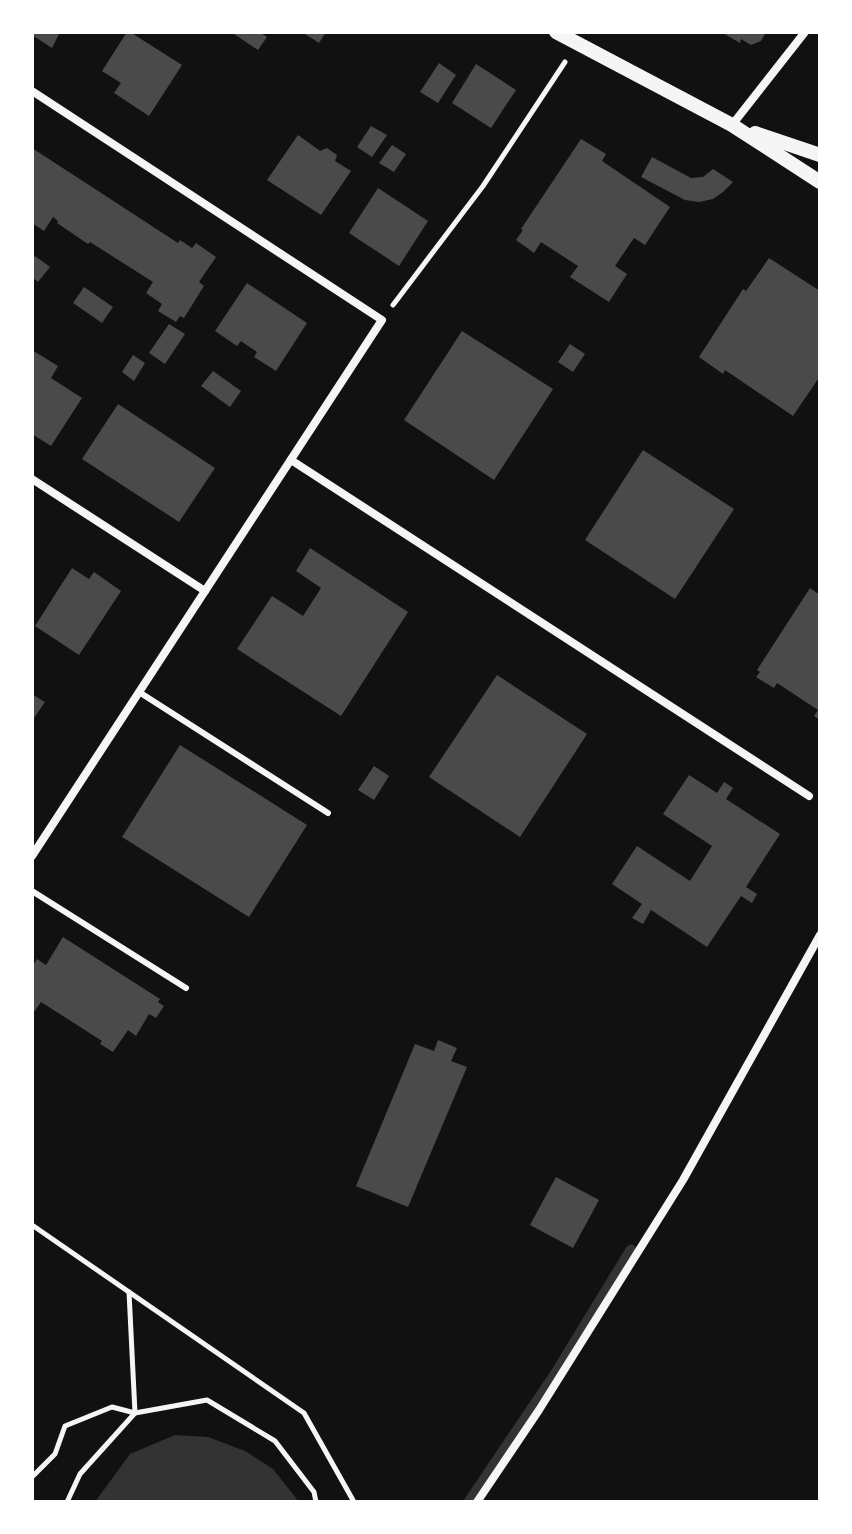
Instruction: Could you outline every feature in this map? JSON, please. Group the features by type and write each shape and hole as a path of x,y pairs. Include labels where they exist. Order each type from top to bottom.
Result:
{"street":[{"path":"556,32 732,125 820,182"},
{"path":"732,125 805,32"},
{"path":"32,91 382,320 139,692 36,840 32,856"},
{"path":"732,125 820,155"},
{"path":"291,460 809,796"},
{"path":"32,479 205,591"},
{"path":"477,1502 539,1410 683,1180 820,935"}],"lane":[{"path":"139,692 328,813"},
{"path":"32,891 186,988"}],"path":[{"path":"382,320 483,186 577,44"},
{"path":"32,1225 304,1413 354,1502"},
{"path":"67,1502 80,1474 135,1413 129,1292"},
{"path":"32,1477 55,1454 65,1426 112,1407 135,1413 207,1400 275,1441 314,1492 316,1502"}],"shaded area":[{"path":"175,1435 208,1437 245,1451 273,1469 299,1502 95,1502 130,1454"}],"building":[{"path":"32,32 60,32 52,48"},
{"path":"127,32 182,65 149,116 114,93 121,83 102,71"},
{"path":"231,32 259,32 267,37 258,50"},
{"path":"302,32 326,32 319,43"},
{"path":"721,32 766,32 761,41 751,45 741,39 740,43"},
{"path":"439,63 456,75 438,103 420,92"},
{"path":"476,64 516,90 491,128 452,103"},
{"path":"371,126 387,135 372,157 357,147"},
{"path":"298,135 320,151 327,148 337,155 335,161 351,171 321,215 267,180"},
{"path":"581,139 606,154 602,161 670,207 645,245 634,238 615,266 627,274 609,302 570,277 578,266 541,242 534,253 516,240"},
{"path":"392,145 406,154 394,172 379,163"},
{"path":"32,148 178,243 180,240 192,248 196,243 216,257 199,282 204,286 184,318 180,316 176,322 158,311 162,304 146,293 153,282 90,242 88,244 53,217 44,231 32,223"},
{"path":"652,157 691,178 703,177 713,169 733,182 713,199 699,202 685,200 641,177"},
{"path":"378,188 428,221 399,266 349,233"},
{"path":"35,256 50,267 38,282 32,277 32,260"},
{"path":"769,258 820,291 820,376 793,416 725,370 723,374 699,357 743,289 746,291"},
{"path":"247,283 307,323 276,371 254,357 257,352 241,341 237,346 215,331"},
{"path":"84,287 113,307 102,323 73,303"},
{"path":"169,324 185,334 165,364 149,353"},
{"path":"462,331 553,389 494,480 404,420"},
{"path":"570,344 585,354 573,372 558,362"},
{"path":"32,350 58,366 51,378 82,398 51,446 32,434"},
{"path":"133,355 145,363 134,381 122,372"},
{"path":"213,371 241,391 230,407 201,386"},
{"path":"118,404 215,468 179,522 82,459"},
{"path":"643,450 734,509 675,599 585,540"},
{"path":"310,548 408,612 341,716 237,649 272,596 303,616 321,588 296,571"},
{"path":"72,568 89,579 94,572 121,591 79,655 35,626"},
{"path":"810,588 820,595 820,720 814,716 818,710 777,683 774,688 756,677 760,672 757,670"},
{"path":"497,675 587,734 520,837 429,777"},
{"path":"32,694 45,702 32,721"},
{"path":"180,745 307,825 249,917 122,837"},
{"path":"374,766 389,776 374,800 358,790"},
{"path":"689,775 717,793 724,782 733,788 726,799 780,834 746,887 757,894 752,903 741,896 707,947 651,910 643,924 632,918 642,904 612,884 637,846 690,881 712,846 663,814"},
{"path":"63,937 160,999 158,1002 164,1006 156,1018 149,1014 136,1036 128,1030 113,1052 100,1044 102,1041 41,1002 32,1015 32,967 37,959 46,965"},
{"path":"438,1040 457,1048 451,1061 467,1067 408,1207 356,1186 415,1044 434,1051"},
{"path":"556,1177 599,1200 573,1248 530,1225"}],"waterway":[{"path":"469,1502 556,1373 631,1250"}]}
